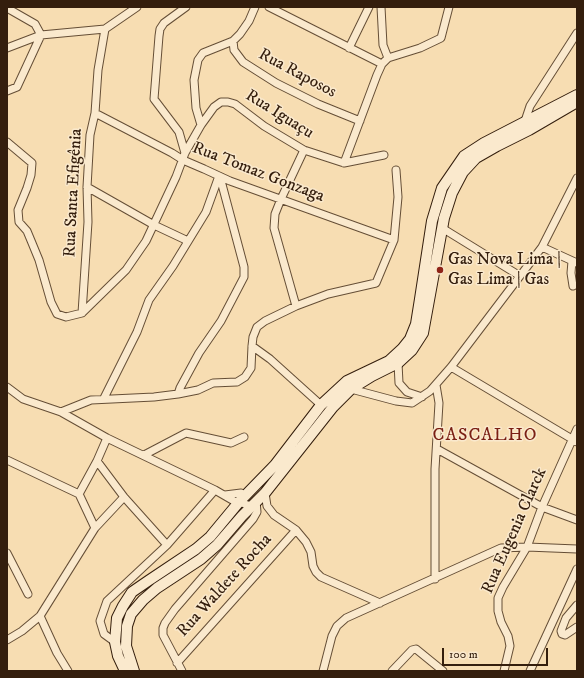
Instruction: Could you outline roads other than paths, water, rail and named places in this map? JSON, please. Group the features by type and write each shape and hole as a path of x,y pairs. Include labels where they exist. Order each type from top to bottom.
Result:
{"main road":[{"path":"125,671 118,656 115,642 117,618 122,606 132,592 196,549 218,528 240,498 275,465 321,405 347,381 389,361 410,339 416,324 432,221 442,188 464,156 484,143 577,95"},
{"path":"134,671 126,646 127,626 131,614 143,600 157,588 201,558 217,545 265,492 332,407 351,389 372,376 398,363 412,350 423,333 442,228 452,193 463,172 476,158 576,106"}],"street":[{"path":"7,48 41,35 105,28 136,7"},
{"path":"185,153 179,132 154,98 160,29 164,23 186,7"},
{"path":"201,125 196,108 194,80 198,60 203,53 233,41 249,21 254,7"},
{"path":"269,7 382,64"},
{"path":"349,48 369,7"},
{"path":"381,7 384,45 388,58"},
{"path":"344,163 382,64 388,58 420,48 441,38 449,7"},
{"path":"7,8 35,24 41,35"},
{"name":"Rua Santa Efigênia","path":"82,313 88,222 87,187 90,135 95,113 98,70 105,28"},
{"path":"525,121 530,106 577,33"},
{"path":"7,91 16,87 41,35"},
{"name":"Rua Raposos","path":"233,41 234,50 243,62 276,83 318,104 360,122"},
{"name":"Rua Iguaçu","path":"82,313 126,270 146,241 185,153 201,125 214,107 221,102 235,104 264,126 304,150 344,163"},
{"name":"Rua Tomaz Gonzaga","path":"95,113 183,160 220,176 394,240"},
{"path":"7,142 32,163 31,175 18,210 19,222 27,231 39,260 51,302 57,314 66,317 82,313"},
{"path":"296,306 274,228 275,214 281,198 304,150"},
{"path":"344,163 384,155"},
{"path":"61,412 91,400 104,398 154,397 198,390 213,383 237,382 245,377 251,368 253,337 257,328 265,321 296,306 328,294 376,283 394,240 398,197 396,170"},
{"path":"104,398 137,332 149,300 206,212 220,176"},
{"path":"178,394 199,353 221,322 244,277 244,267 220,176"},
{"path":"351,389 396,401 412,403 436,385 542,247 577,178"},
{"path":"87,187 154,225 188,241"},
{"path":"442,228 520,276"},
{"path":"542,247 575,262 571,273 573,286"},
{"path":"252,346 270,359 321,405"},
{"path":"398,363 399,383 407,392 422,397"},
{"path":"451,367 575,440"},
{"path":"435,579 435,469 439,403 436,385"},
{"path":"7,387 23,399 61,412 107,438 215,490 234,501 240,498 254,504 257,512 253,519 175,609 165,623 163,635 182,671"},
{"name":"Rua Eugenia Clarck","path":"504,671 510,646 508,636 501,622 498,610 498,598 527,547 542,507 575,440 577,429"},
{"path":"144,456 186,433 231,443 244,437"},
{"path":"79,494 97,461 107,438"},
{"path":"437,449 542,507 577,520"},
{"path":"7,460 79,494 95,528"},
{"path":"97,461 124,497 167,545"},
{"path":"263,476 273,476 276,478"},
{"path":"115,642 104,634 100,621 107,601 167,545 215,490"},
{"path":"265,492 267,506 274,515 296,530 306,542 311,552 313,566 321,577 380,603"},
{"path":"7,640 22,631 40,616 95,528 124,497"},
{"name":"Rua Waldete Rocha","path":"177,663 296,530"},
{"path":"323,671 328,649 337,626 346,618 501,548 527,547 577,549"},
{"path":"7,553 28,594"},
{"path":"530,671 577,568"},
{"path":"577,605 566,618 562,631 563,635 577,627"},
{"path":"40,616 68,671"},
{"path":"392,671 412,650 416,649 443,671"}],"place":[{"name":"Gas Nova Lima | Gas Lima | Gas","path":"440,270"}],"district":[{"name":"CASCALHO","path":"485,436"}]}
